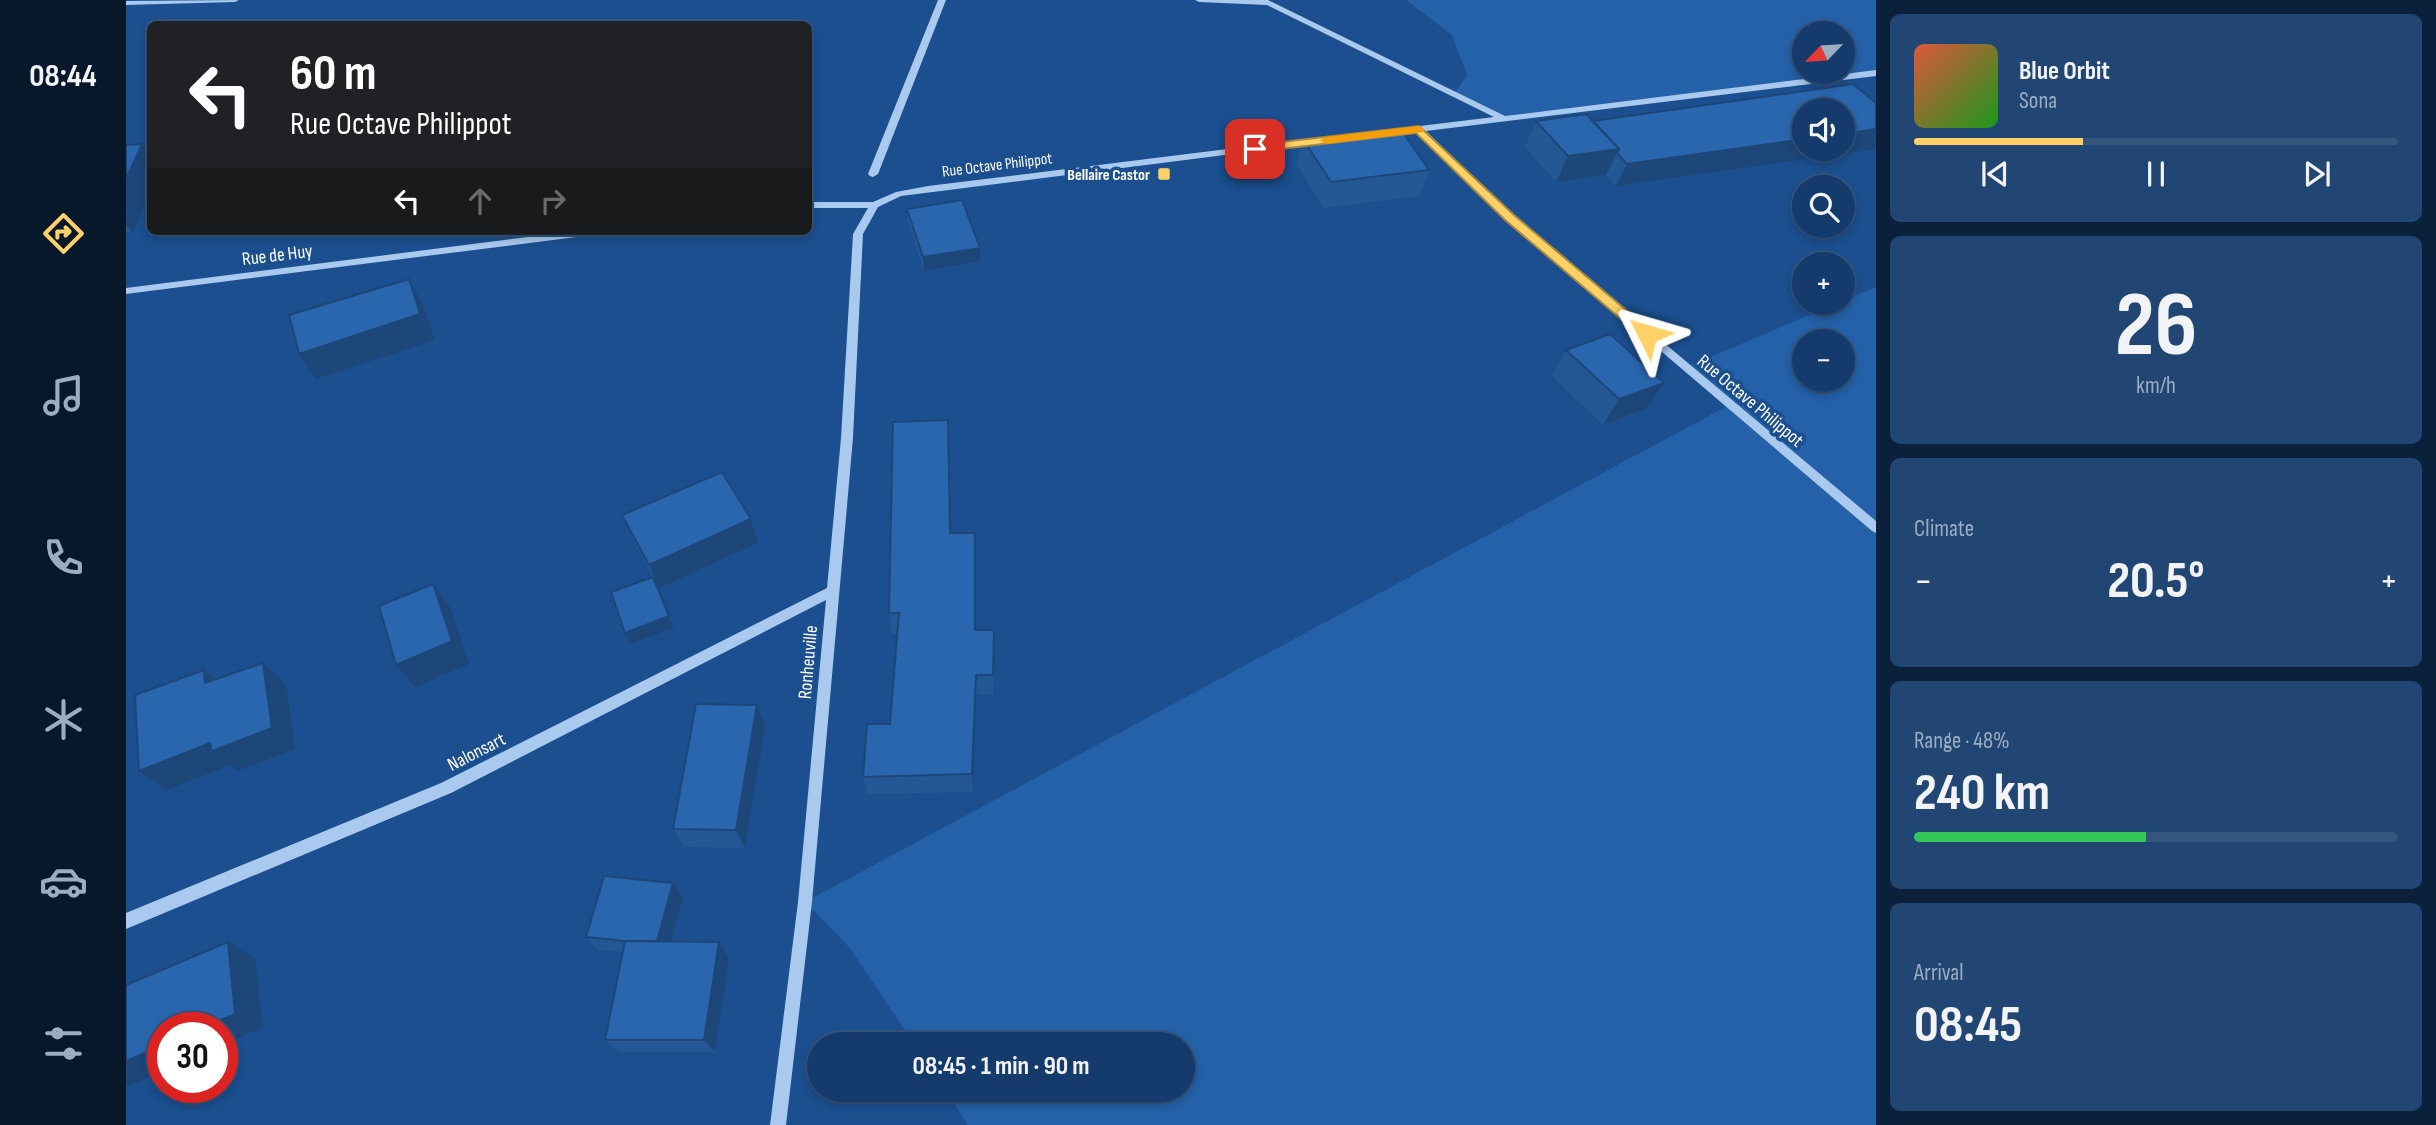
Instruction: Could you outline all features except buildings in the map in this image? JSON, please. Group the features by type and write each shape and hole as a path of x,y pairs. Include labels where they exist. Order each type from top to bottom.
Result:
{"street":[{"path":"126,3 235,0"},
{"path":"873,174 942,0"},
{"path":"1199,0 1265,1 1503,119"},
{"path":"1378,134 1876,73"},
{"name":"Rue Octave Philippot","path":"1419,129 1510,218 1876,528"},
{"name":"Rue Octave Philippot","path":"874,205 899,194 928,189 1323,141"},
{"path":"812,205 874,205"},
{"name":"Ronheuville","path":"778,1125 805,902 846,438 858,234 874,205"},
{"name":"Rue de Huy","path":"126,290 568,235"},
{"name":"Nalonsart","path":"126,921 446,788 832,591"}],"shaded area":[{"path":"1406,0 1876,0 1876,73 1855,76 1855,21 1792,21 1792,83 1502,119 1454,94 1467,75 1452,35"},
{"path":"1876,287 1876,1125 968,1125 953,1102 1195,1102 1195,1032 906,1032 849,947 805,902 1729,405 1686,367 1810,315 1855,315 1855,296"}],"slow traffic":[{"path":"1326,140 1419,130"}],"place":[{"name":"Bellaire Castor","path":"1164,174"}],"route":[{"path":"1255,149 1419,129 1510,218 1647,334"}]}
